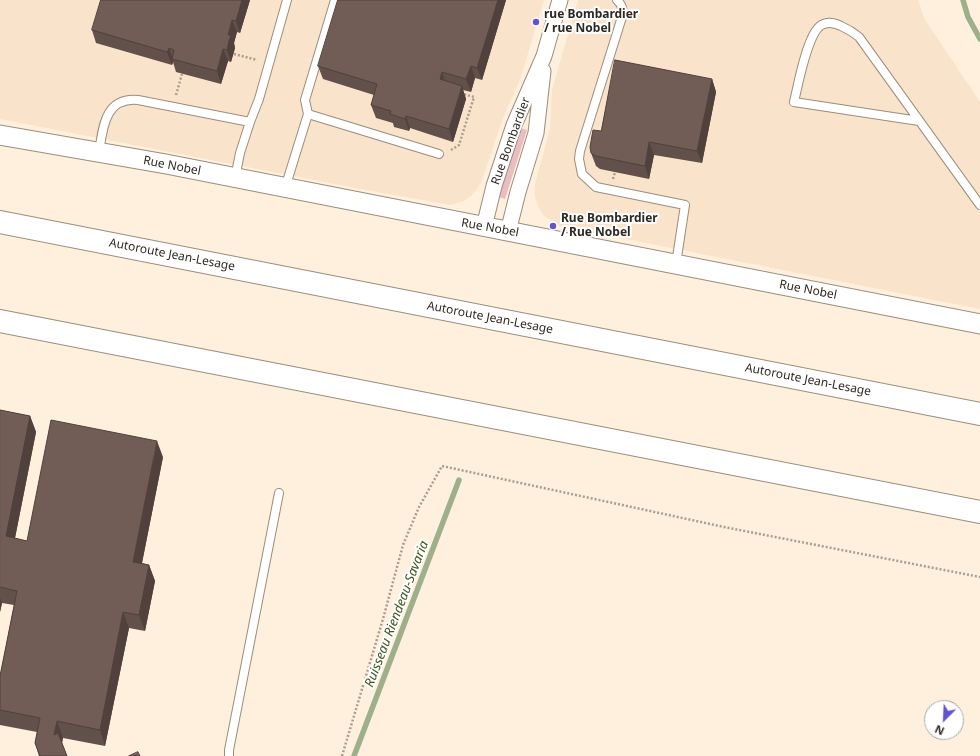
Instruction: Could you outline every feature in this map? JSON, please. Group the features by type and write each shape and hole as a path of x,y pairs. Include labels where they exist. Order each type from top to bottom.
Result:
{"highway":[{"name":"Autoroute Jean-Lesage","path":"0,222 980,414"},
{"path":"0,321 980,512"}],"street":[{"name":"Rue Bombardier","path":"484,227 494,186 514,125 544,56 560,0"},
{"name":"Rue Bombardier","path":"508,232 518,192 536,133 544,56"},
{"name":"Rue Nobel","path":"0,134 235,178 980,324"}],"lane":[{"path":"235,178 240,153 259,99 287,0"},
{"path":"285,189 308,114 305,100 335,0"},
{"path":"617,0 622,4 622,17 580,151 580,167 582,174 596,187 685,205 676,264"},
{"path":"919,121 794,102 807,50 814,33 820,26 835,23 853,31 980,204"},
{"path":"99,152 103,127 109,113 119,102 126,100 138,100 250,122"},
{"path":"308,114 443,153"},
{"path":"229,756 279,493"}],"path":[{"path":"234,54 243,56"},
{"path":"179,84 182,74"},
{"path":"443,153 459,145 474,97 460,93"},
{"path":"614,177 616,172"},
{"path":"342,756 383,619 403,545 419,507 442,466 724,527 980,577"}],"shaded area":[{"path":"0,0 544,0 520,80 503,118 482,180 472,195 464,201 450,205 0,119"},
{"path":"578,0 918,0 925,20 980,102 980,309 560,226 543,215 535,197 535,184 550,129 552,90"},
{"path":"521,128 527,130 505,199 499,197"}],"building":[{"path":"101,0 242,0 236,21 232,20 228,35 231,35 227,50 223,49 217,71 172,59 174,50 169,48 167,52 92,30"},
{"path":"338,0 498,0 477,68 471,66 466,79 442,72 440,79 462,86 449,129 406,116 405,119 390,114 391,111 371,105 377,84 318,66"},
{"path":"615,60 712,79 697,151 649,142 645,166 596,156 591,153 590,147 593,130 601,131"},
{"path":"0,410 30,416 6,536 27,541 51,420 157,441 133,562 149,565 139,615 123,612 100,730 57,721 54,735 58,733 67,756 40,756 35,743 40,718 0,710 0,676 17,591 0,587"},
{"path":"138,752 140,756 129,756"}],"waterway":[{"path":"963,0 968,17 980,39"},
{"name":"Ruisseau Riendeau-Savaria","path":"354,756 459,480"}],"place":[{"name":"rue Bombardier / rue Nobel","path":"536,22"},
{"name":"Rue Bombardier / Rue Nobel","path":"553,226"}]}
